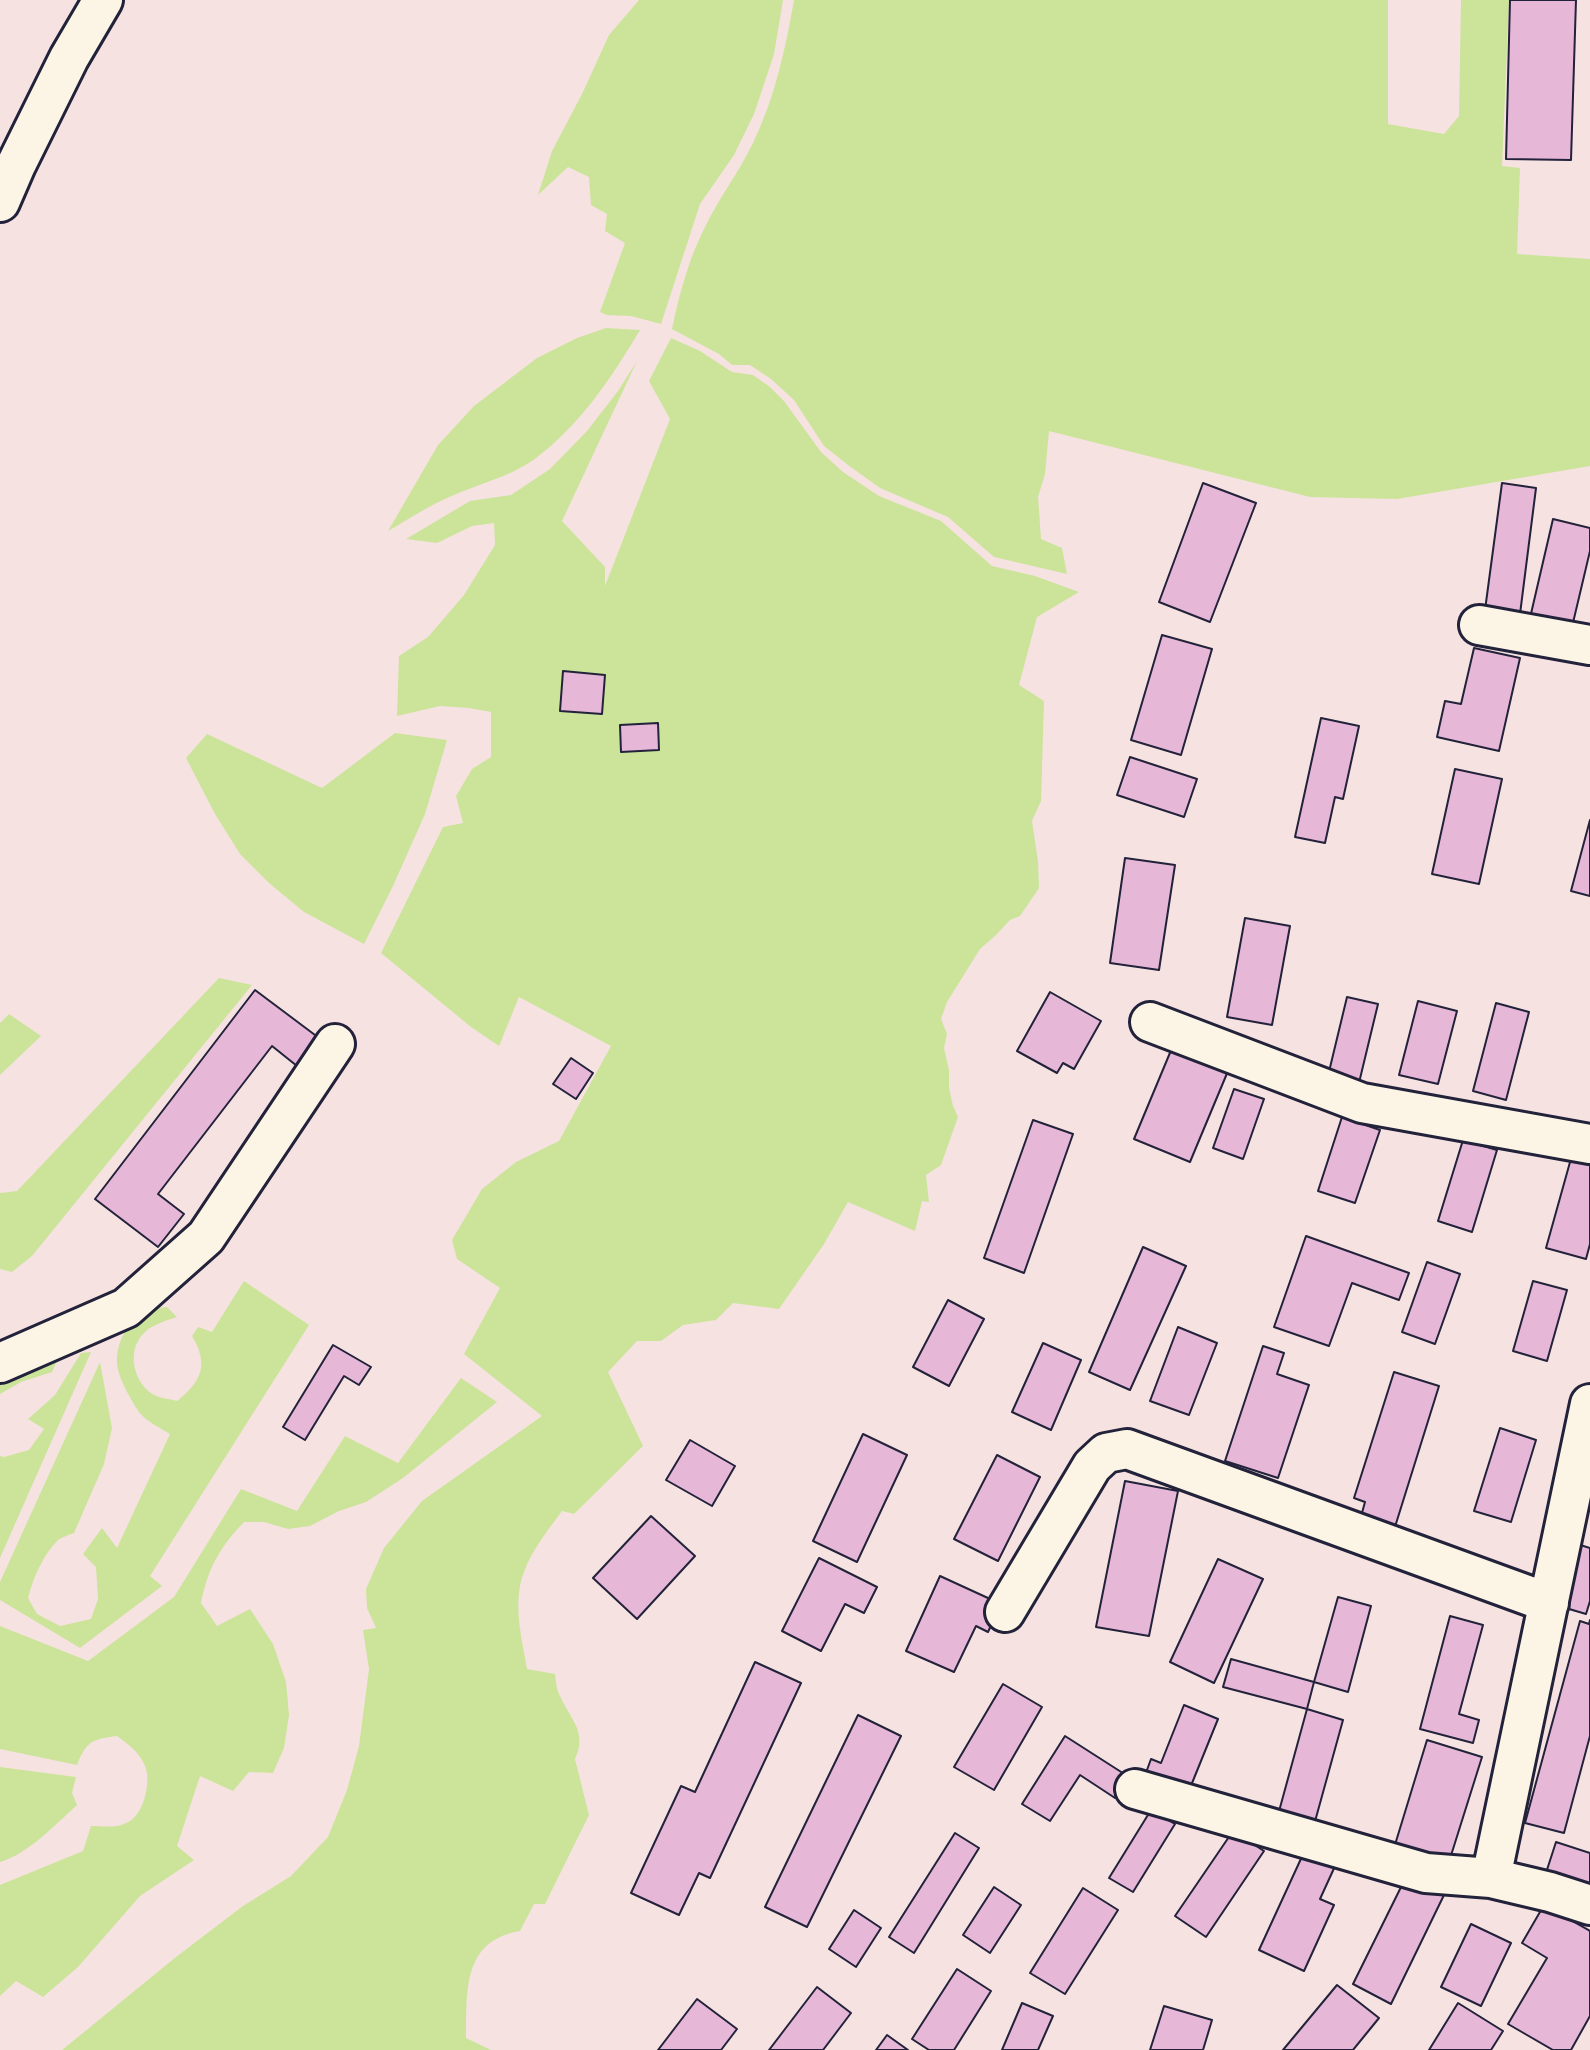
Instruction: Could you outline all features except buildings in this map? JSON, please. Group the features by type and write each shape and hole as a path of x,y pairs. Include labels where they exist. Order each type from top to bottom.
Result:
{"street":[{"path":"0,202 69,58 103,0"},
{"path":"1479,625 1590,645"},
{"path":"1150,1023 1362,1102 1590,1144"},
{"path":"0,1363 126,1308 206,1237 335,1044"},
{"path":"1491,1878 1590,1404"},
{"path":"1005,1612 1092,1466 1106,1453 1127,1449 1549,1604"},
{"path":"1135,1789 1426,1873 1491,1878 1590,1905"}],"green space":[{"path":"639,0 783,0 774,54 754,114 734,155 700,204 661,324 600,312 625,243 605,231 607,214 591,205 589,177 568,167 538,195 552,151 609,35"},
{"path":"794,0 1388,0 1388,124 1444,134 1459,116 1461,0 1509,0 1502,166 1520,168 1517,254 1590,259 1590,466 1397,499 1310,497 1049,431 1045,474 1038,497 1041,539 1062,548 1067,574 994,557 948,517 880,488 824,446 794,400 771,379 750,365 732,365 719,354 672,329 685,277 699,239 761,126 783,56"},
{"path":"606,328 640,330 594,399 552,445 517,470 445,499 388,531 438,445 474,406 537,358 577,338"},
{"path":"671,338 700,351 732,372 753,375 770,387 784,401 821,452 843,472 879,496 941,521 992,566 1035,576 1079,592 1037,617 1019,685 1044,701 1041,801 1032,821 1039,888 1020,916 1010,920 980,949 947,1002 941,1019 947,1034 944,1048 949,1070 949,1088 958,1117 941,1165 926,1175 929,1202 922,1201 915,1231 848,1202 824,1244 779,1309 733,1303 716,1320 683,1325 661,1341 637,1341 608,1372 643,1446 574,1514 562,1511 531,1556 520,1584 518,1608 527,1669 555,1674 559,1693 579,1733 580,1741 575,1759 589,1815 545,1904 534,1904 520,1931 487,1945 472,1971 468,1986 466,2038 491,2050 62,2050 243,1906 291,1876 328,1837 347,1790 359,1746 369,1669 363,1630 376,1628 367,1608 366,1589 384,1548 422,1501 542,1416 464,1354 500,1288 457,1259 452,1240 482,1189 516,1162 559,1141 611,1046 519,997 499,1046 471,1027 381,953 443,827 463,823 456,796 472,769 491,757 491,712 440,706 397,716 399,656 428,637 464,595 495,545 494,523 472,526 437,543 406,539 470,501 511,495 550,469 587,431 637,361 562,521 605,567 605,586 670,419 649,381"},
{"path":"395,733 447,740 425,814 364,944 304,912 240,854 215,814 186,758 207,734 322,788"},
{"path":"219,978 252,985 32,1256 12,1272 0,1269 0,1193 17,1191"},
{"path":"9,1014 41,1036 0,1075 0,1023"},
{"path":"244,1281 309,1325 150,1576 162,1586 80,1648 0,1600 0,1582 100,1362 112,1428 104,1464 74,1533 58,1540 43,1560 28,1598 37,1614 60,1626 91,1619 98,1599 96,1567 83,1554 102,1528 117,1548 170,1434 142,1415 129,1395 117,1362 120,1341 131,1324 147,1312 167,1307 177,1317 146,1331 135,1349 134,1365 140,1381 151,1393 177,1401 186,1394 200,1372 200,1356 192,1336 198,1327 212,1332"},
{"path":"62,1350 52,1372 21,1382 0,1394 0,1374"},
{"path":"91,1352 0,1558 0,1456 29,1450 44,1429 28,1419 55,1395 81,1353"},
{"path":"461,1378 497,1402 403,1478 366,1502 339,1511 310,1526 288,1529 264,1522 244,1522 228,1540 211,1569 201,1603 217,1626 250,1609 273,1644 286,1682 289,1715 284,1748 273,1773 249,1772 233,1791 200,1776 177,1846 194,1860 140,1896 78,1967 43,1997 16,1981 0,1996 0,1885 83,1851 91,1826 116,1826 132,1820 142,1804 148,1779 144,1763 139,1756 117,1736 91,1743 77,1765 0,1749 0,1626 88,1661 174,1597 241,1489 297,1511 345,1436 398,1463"},
{"path":"0,1767 76,1777 72,1793 77,1805 31,1845 0,1862"}]}
